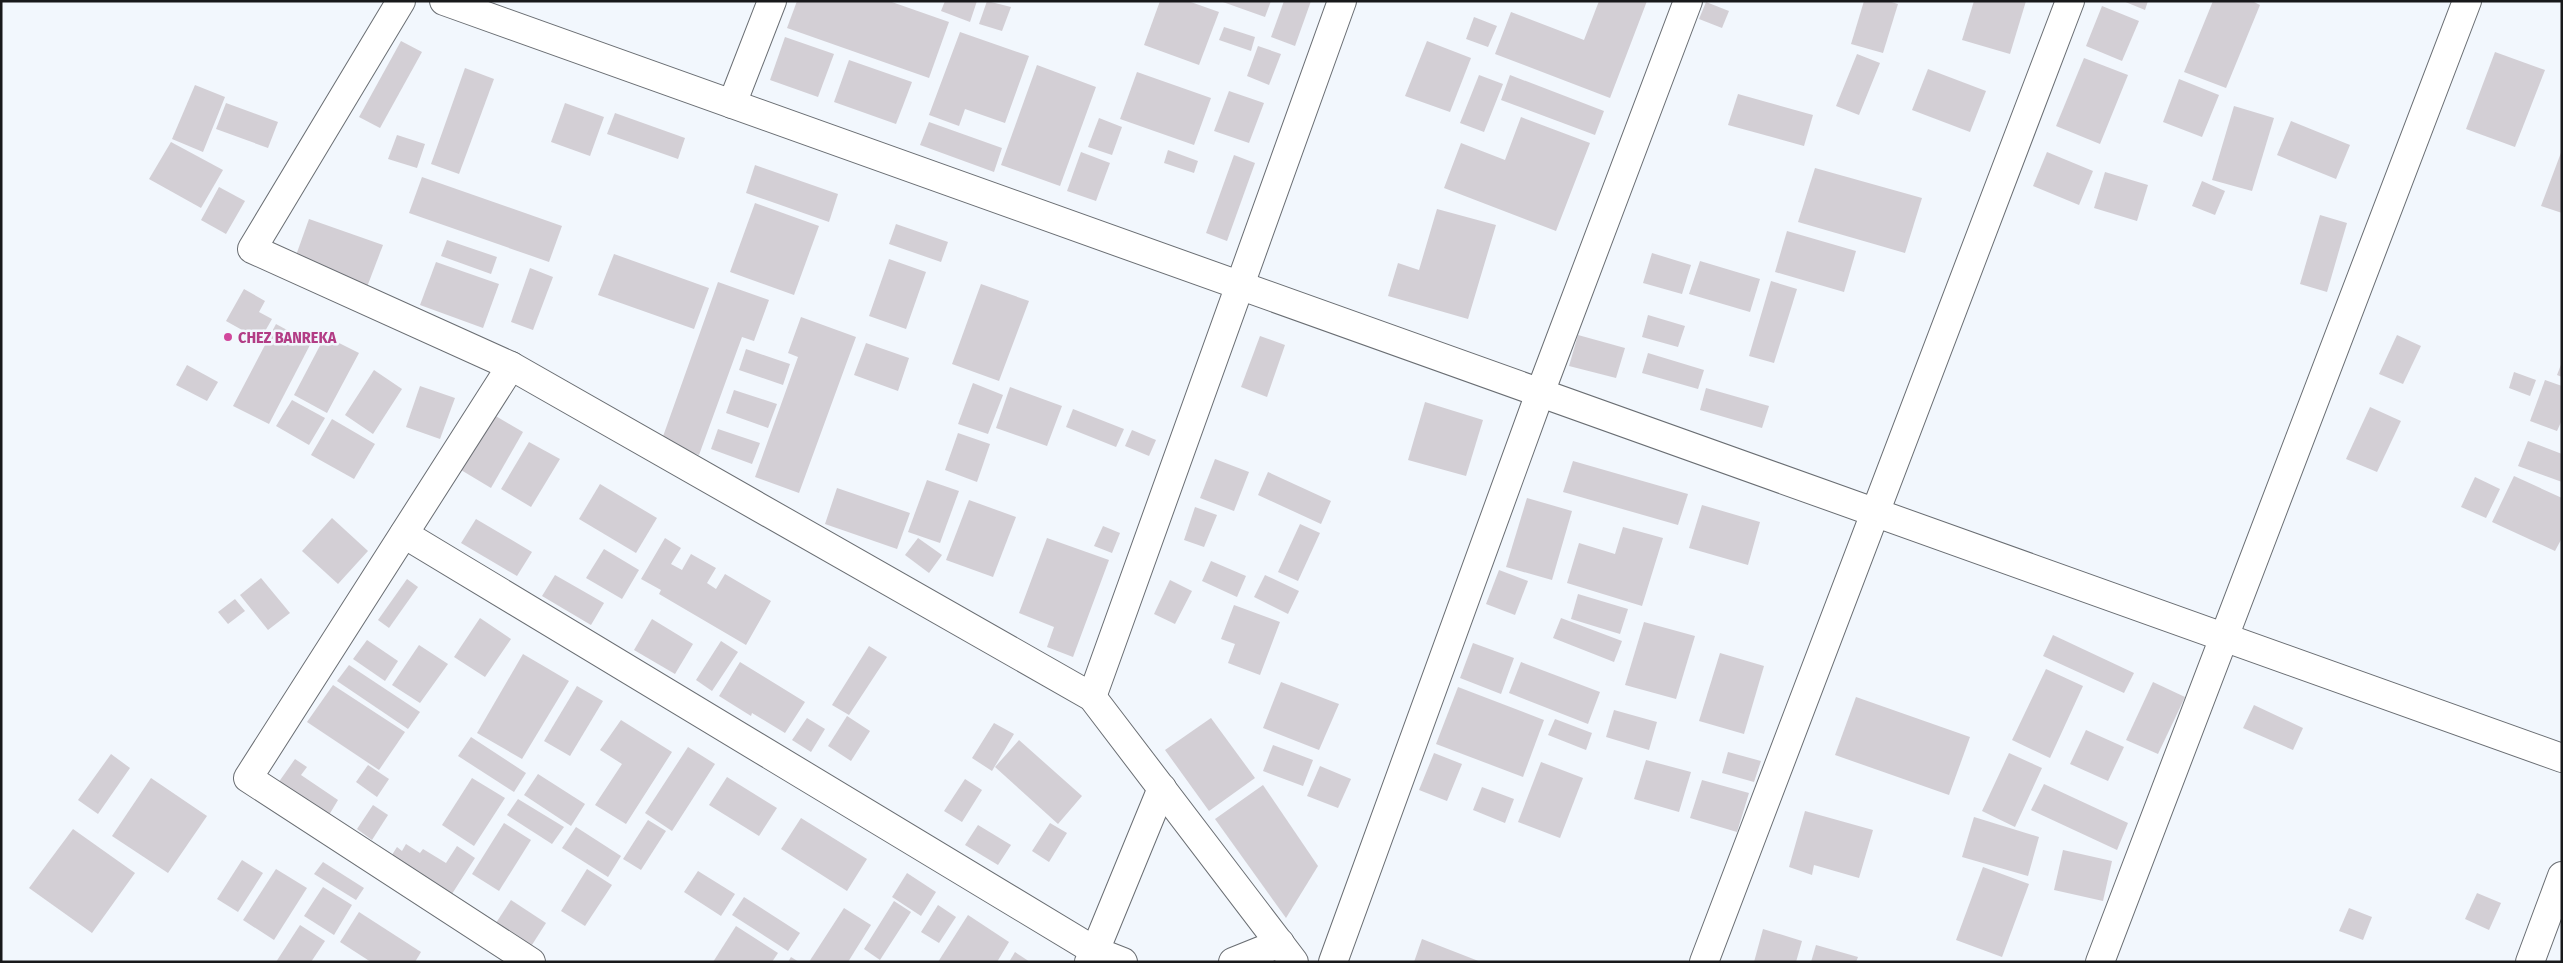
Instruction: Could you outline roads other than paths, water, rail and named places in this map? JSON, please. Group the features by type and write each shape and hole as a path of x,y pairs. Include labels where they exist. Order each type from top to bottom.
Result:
{"street":[{"path":"401,1 252,249 511,366 1092,697 1287,952 1233,962"},
{"path":"444,1 2562,758"},
{"path":"732,104 772,1"},
{"path":"1092,697 1342,1"},
{"path":"1333,962 1540,393 1688,1"},
{"path":"1704,962 2070,1"},
{"path":"2100,962 2467,1"},
{"path":"511,366 248,778 531,962"},
{"path":"404,534 1092,956 1123,962"},
{"path":"1092,956 1162,788"},
{"path":"2530,962 2562,876"}],"place":[{"name":"CHEZ BANREKA","path":"228,337"}]}
